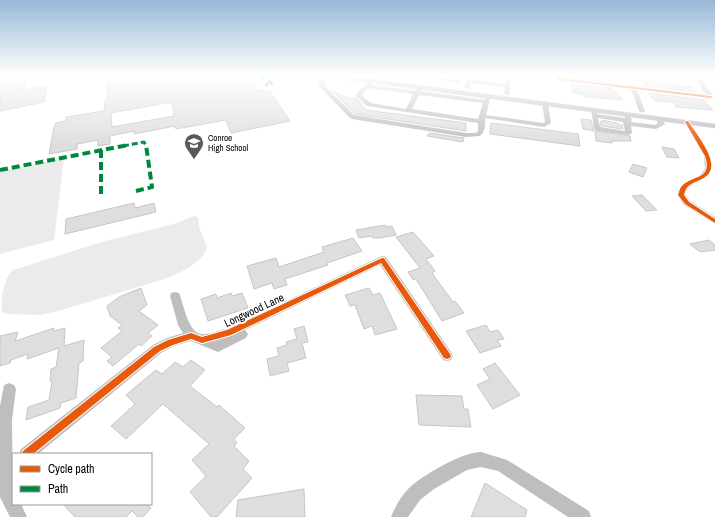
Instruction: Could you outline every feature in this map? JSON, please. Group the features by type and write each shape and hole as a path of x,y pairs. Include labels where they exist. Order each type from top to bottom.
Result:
{"main road":[{"path":"489,99 578,108 594,113 627,119 660,118 715,126"},
{"path":"536,99 553,100"},
{"path":"549,99 715,121"},
{"path":"578,108 586,107 635,113 642,111"},
{"path":"687,122 687,120 691,119 715,121"}],"street":[{"path":"334,99 350,116 354,118 471,136 480,133 488,99"},
{"path":"363,99 369,105 408,111 544,125 548,123 545,104"},
{"path":"408,111 414,99"},
{"path":"637,99 642,111"},
{"path":"594,113 597,129 600,130 628,133 627,119"},
{"path":"687,122 708,159 710,170 706,175 687,184 681,190 681,195 687,202 714,220"},
{"name":"Longwood Lane","path":"27,453 157,349 171,342 228,334 382,260 447,356"},
{"path":"175,296 184,324 196,338"},
{"path":"9,388 5,420 6,493 12,504"},
{"path":"399,517 405,505 417,492 459,466 475,460 487,460 502,464 583,517"},
{"path":"12,505 19,517"}],"shaded area":[{"path":"64,158 54,240 0,254 0,171"},
{"path":"196,216 199,219 199,227 207,247 195,263 183,271 164,279 62,310 40,315 8,314 2,312 3,290 7,278 13,270 102,242 178,223 190,217"}],"building":[{"path":"0,99 45,99 44,102 0,111"},
{"path":"275,99 290,121 231,133 226,120 176,129 175,126 134,134 134,131 110,136 110,144 98,146 98,140 77,144 77,149 49,154 56,123 65,121 66,117 104,111 105,100","holes":["172,102 174,116 112,127 111,113"]},
{"path":"340,99 357,99 366,110 466,123 466,131 355,114"},
{"path":"653,99 704,100 713,110 676,107 674,102 654,101"},
{"path":"581,119 591,120 594,131 583,129"},
{"path":"602,120 622,125 623,129 601,126 600,122 602,122"},
{"path":"491,123 578,134 580,146 490,134"},
{"path":"595,131 630,136 631,141 612,141 612,143 596,141"},
{"path":"429,133 464,138 463,142 427,136"},
{"path":"662,147 674,149 679,158 667,157"},
{"path":"633,164 647,168 643,177 629,172"},
{"path":"642,195 657,210 646,211 632,196"},
{"path":"134,203 135,208 154,203 156,212 65,234 66,219"},
{"path":"385,225 386,227 392,226 396,235 380,238 373,238 372,236 359,238 356,230"},
{"path":"413,232 434,256 426,259 435,271 432,273 453,302 455,301 464,313 442,321 416,279 413,280 408,272 420,268 396,237"},
{"path":"353,238 362,251 327,263 328,265 285,279 287,285 274,289 272,283 254,289 247,266 276,258 279,267 324,252 322,247"},
{"path":"709,240 715,245 715,250 700,252 690,244"},
{"path":"141,288 147,305 139,311 158,325 148,333 152,336 141,346 139,344 113,366 107,361 112,357 101,348 122,331 118,328 122,325 110,316 107,306 119,297"},
{"path":"369,288 373,295 380,293 397,329 375,335 372,326 364,329 355,305 350,306 345,295"},
{"path":"231,293 232,296 242,293 248,308 208,321 201,299 216,294 217,298"},
{"path":"486,325 490,332 498,330 504,339 497,340 501,346 480,353 466,331"},
{"path":"304,326 308,342 302,343 306,358 287,363 289,371 270,376 267,359 279,356 277,348 287,345 286,342 297,339 294,329"},
{"path":"54,328 54,331 65,328 64,346 84,340 83,361 79,363 76,398 61,403 60,408 26,420 28,407 49,400 52,381 50,381 51,369 56,367 59,348 27,359 28,354 0,366 0,336 18,332 15,341"},
{"path":"191,360 205,370 190,386 217,407 219,405 245,428 234,439 237,443 234,446 249,461 243,469 252,478 217,517 211,517 190,492 206,476 192,460 209,444 163,404 126,439 111,426 135,404 126,395 139,384 156,370 162,374 175,362 183,367"},
{"path":"495,363 520,395 493,409 477,385 490,379 483,369"},
{"path":"416,395 462,396 464,409 468,409 471,427 419,425"},
{"path":"485,483 527,510 525,517 471,517"},
{"path":"304,489 305,517 236,517 238,500"},
{"path":"64,505 148,505 151,508 143,517 138,517 132,511 126,517 75,517"}],"marked path":[{"path":"0,170 144,142 146,145 152,187 136,191"},
{"path":"101,150 101,197"}],"cycle path":[{"path":"687,122 709,160 709,168 703,177 686,185 681,195 687,203 715,221"},
{"path":"27,453 157,349 171,342 191,336 202,340 228,333 382,260 447,356"}],"place":[{"name":"Conroe High School","path":"194,160"}]}
